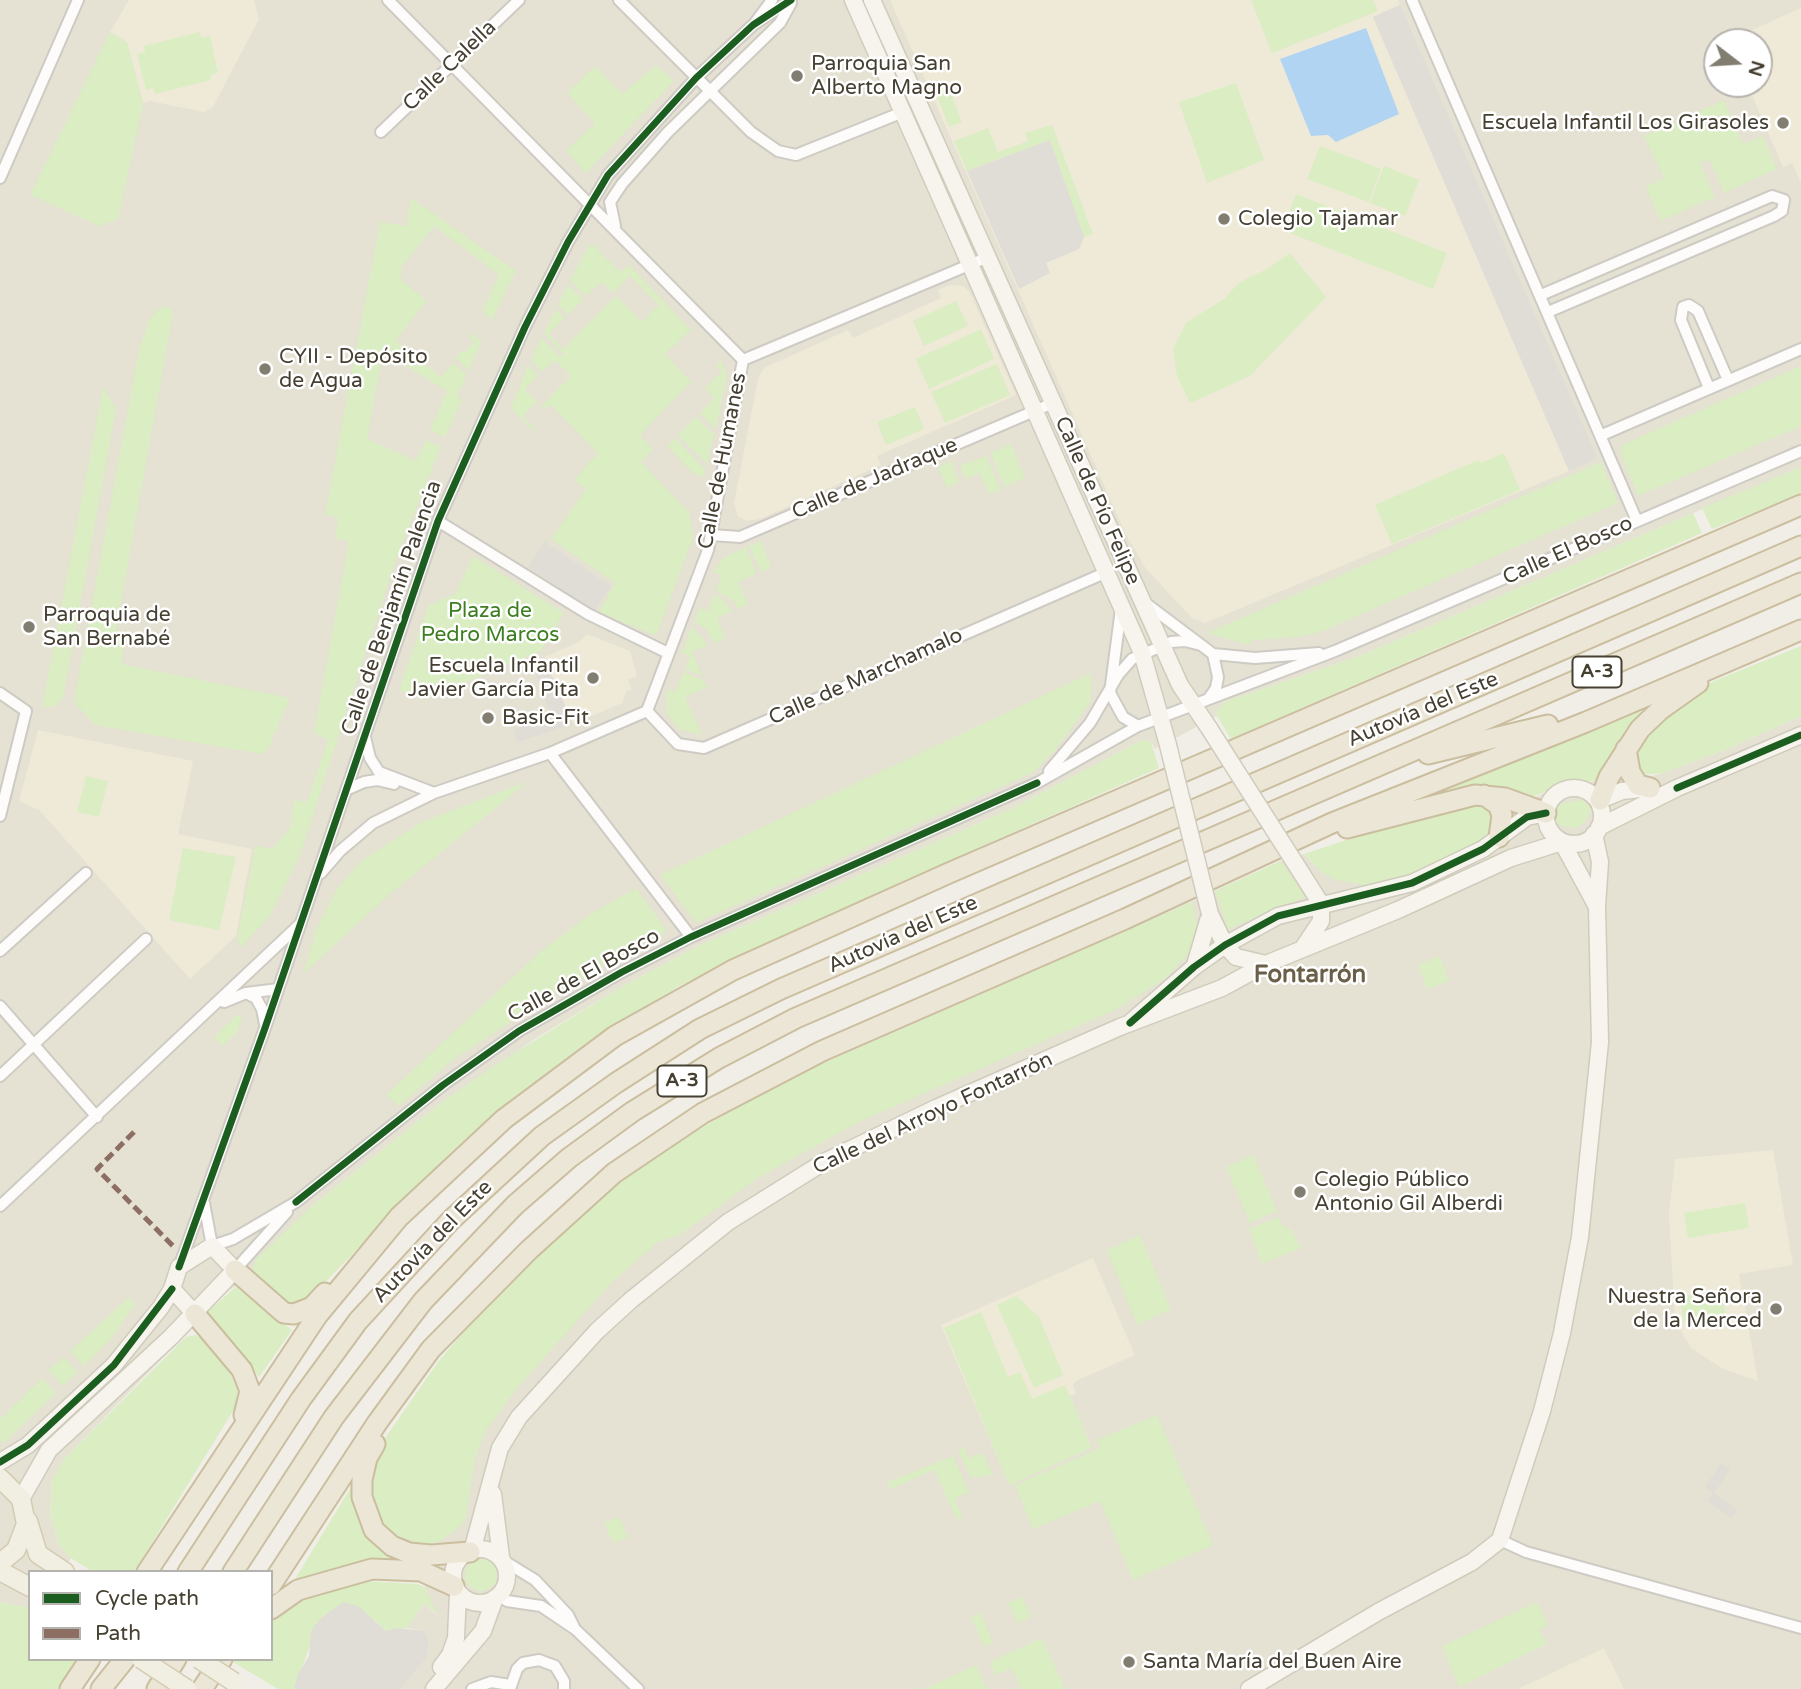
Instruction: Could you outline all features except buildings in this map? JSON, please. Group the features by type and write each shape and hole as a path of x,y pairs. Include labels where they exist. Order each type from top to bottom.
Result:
{"highway":[{"path":"235,1270 284,1313 295,1314 312,1307 398,1217 504,1119 615,1036 653,1012 733,970 949,873 1801,505"},
{"name":"Autovía del Este","path":"189,1570 300,1399 358,1321 451,1220 552,1129 616,1083 700,1029 781,989 1801,546"},
{"name":"Autovía del Este","path":"234,1570 334,1418 423,1301 515,1205 569,1158 632,1112 719,1058 796,1018 1801,583"},
{"path":"273,1582 377,1423 431,1349 529,1250 614,1173 703,1113 822,1051 1231,871 1332,823 1656,692 1801,630"},
{"path":"1600,800 1626,748 1660,710 1737,657"},
{"path":"1393,760 1515,734 1656,692"},
{"path":"1626,748 1630,772 1638,785 1650,788"},
{"path":"1485,795 1498,805 1502,815 1499,838"},
{"path":"1231,871 1325,835 1464,796 1505,798 1546,813"},
{"path":"148,1570 317,1316 398,1217"},
{"path":"191,1504 248,1409 250,1391 242,1370 195,1314"},
{"path":"431,1349 367,1458 362,1480 362,1497 374,1530 392,1546 409,1553 430,1555 471,1551"},
{"path":"273,1608 298,1591 331,1578 372,1569 421,1571 456,1590"},
{"path":"70,1689 89,1661"},
{"path":"102,1689 123,1661"},
{"path":"116,1689 132,1661"},
{"path":"157,1689 175,1661"},
{"path":"202,1689 221,1661"}],"main road":[{"path":"0,1478 23,1504 38,1554 62,1570"},
{"path":"0,1563 16,1550 23,1538 23,1504"},
{"path":"0,1571 28,1586"},
{"path":"144,1661 187,1689"},
{"path":"202,1661 239,1685"}],"street":[{"path":"0,178 3,164 78,0"},
{"name":"Calle de Humanes","path":"388,0 743,360 711,535 647,711"},
{"name":"Calle Calella","path":"381,132 519,0"},
{"path":"618,0 751,132 772,148 796,155 903,112"},
{"name":"Calle de Benjamín Palencia","path":"754,25 772,0"},
{"name":"Calle de Benjamín Palencia","path":"0,1462 28,1445 114,1365 172,1289 265,1028 438,521 525,327 590,204 634,144 696,78 754,25 792,0"},
{"name":"Calle de Benjamín Palencia","path":"610,202 655,146 780,23 792,0"},
{"name":"Calle de Pío Felipe","path":"853,0 1035,410 1101,575 1121,606 1142,653 1162,718 1210,914"},
{"name":"Calle de Pío Felipe","path":"872,0 1162,645 1193,706 1303,874"},
{"path":"1412,0 1637,521"},
{"path":"1541,295 1772,196 1784,200 1782,211 1774,216 1548,312"},
{"path":"590,204 602,206 610,202 610,213 618,232"},
{"path":"743,360 988,257"},
{"path":"1709,388 1681,320 1683,307 1689,305 1698,311 1728,380"},
{"path":"1602,435 1801,349"},
{"name":"Calle de Pío Felipe","path":"1035,410 1053,402"},
{"name":"Calle de Jadraque","path":"711,535 740,537 1035,410"},
{"name":"Calle El Bosco","path":"1209,698 1335,651 1801,451"},
{"path":"438,521 587,614 668,653"},
{"name":"Calle de Marchamalo","path":"647,711 678,744 704,748 1101,575"},
{"name":"Calle de Pío Felipe","path":"1141,599 1213,654"},
{"name":"Calle de Pío Felipe","path":"1110,693 1121,606"},
{"path":"1201,645 1185,641 1162,645 1132,659 1118,675 1110,693 1123,717 1138,726 1209,698 1216,688 1218,677 1213,654"},
{"name":"Calle El Bosco","path":"1213,654 1255,658 1335,651"},
{"name":"Calle de El Bosco","path":"1037,783 1067,754 1110,693"},
{"path":"0,694 26,711 0,816"},
{"path":"316,879 340,851 373,823 435,793 550,753 647,711"},
{"name":"Calle de El Bosco","path":"212,1246 233,1239 296,1202 443,1085 519,1031 622,972 691,937 1037,783 1138,726"},
{"path":"1562,842 1581,842 1596,831 1677,788 1801,735"},
{"path":"365,737 370,758 379,772 435,793"},
{"path":"550,753 691,937"},
{"path":"346,790 377,780 435,793"},
{"path":"1249,1689 1378,1612 1472,1562 1500,1541 1559,1345 1580,1237 1600,1042 1597,906 1600,862 1596,831 1602,808 1600,800 1583,789 1573,788 1556,796 1546,813 1550,830 1562,842 1597,906"},
{"path":"1600,800 1622,791 1677,788"},
{"name":"Calle del Arroyo Fontarrón","path":"1130,1023 1194,967 1225,945 1278,916 1412,883 1454,865 1499,838 1527,817 1546,813"},
{"name":"Calle del Arroyo Fontarrón","path":"471,1551 500,1448 510,1429 536,1397 614,1315 698,1244 824,1161 936,1108 1130,1023 1222,988 1266,964 1511,858 1562,842"},
{"path":"0,951 86,873"},
{"path":"1303,874 1321,889 1355,898"},
{"path":"1303,874 1321,904 1321,920 1303,949"},
{"path":"1210,914 1225,945 1236,957 1266,964"},
{"name":"Calle del Arroyo Fontarrón","path":"1194,967 1203,947 1210,914"},
{"path":"0,1206 218,1004 300,924"},
{"path":"0,1076 146,939"},
{"path":"218,1004 246,993 278,989"},
{"path":"246,993 256,998 262,1009 265,1028"},
{"path":"0,1006 97,1116"},
{"name":"Calle de El Bosco","path":"235,1270 296,1202"},
{"name":"Calle de Benjamín Palencia","path":"204,1203 212,1246"},
{"path":"23,1504 49,1450 195,1314 235,1270 212,1246 179,1267"},
{"path":"172,1289 195,1314"},
{"name":"Calle del Arroyo Fontarrón","path":"491,1487 503,1559"},
{"path":"1500,1541 1526,1552 1801,1628"},
{"path":"423,1689 454,1646 455,1567 471,1551 484,1549 535,1580 568,1615 575,1629"},
{"path":"434,1689 483,1631 496,1597 506,1582 503,1559"},
{"path":"456,1590 474,1602 496,1597 541,1606 575,1629 638,1689"},
{"path":"472,1689 491,1682 510,1687 517,1669 523,1663 539,1660 555,1666 560,1673 564,1689"}],"shaded area":[{"path":"0,0 1801,0 1801,467 1362,655 1224,702 1218,709 1217,716 1155,749 1151,742 1142,740 1013,808 698,946 616,990 538,1037 437,1106 311,1207 255,1276 229,1290 64,1459 52,1481 50,1515 59,1545 71,1558 65,1570 28,1570 28,1608 0,1602"},
{"path":"129,0 254,0 259,19 213,107 204,112 150,101 143,103 127,42 110,32"},
{"name":"Colegio Tajamar","path":"890,0 1398,0 1400,5 1373,17 1569,471 1205,623 1192,618 1146,569 1126,535"},
{"path":"1400,5 1597,458 1569,471 1373,17"},
{"name":"Escuela Infantil Los Girasoles","path":"1801,8 1801,183 1792,163 1783,167 1753,98 1773,98 1773,28 1757,28"},
{"path":"1050,140 1084,237 1079,249 1046,263 1050,273 1019,289 967,171"},
{"path":"951,285 963,286 969,291 1016,395 877,456 881,465 760,519 746,521 738,516 734,503 758,379 764,368 848,330 853,338 941,298 938,290"},
{"path":"545,542 611,586 594,611 528,567"},
{"name":"Escuela Infantil Javier García Pita","path":"587,634 630,651 637,676 628,680 632,689 626,692 622,703 573,724 544,657 579,642"},
{"path":"544,657 573,724 518,742 513,729 551,715 531,662"},
{"path":"1801,716 1801,1689 401,1689 418,1668 423,1631 407,1628 424,1603 436,1614 425,1587 438,1543 422,1544 403,1540 370,1460 439,1361 605,1194 778,1083 1281,861 1304,854 1314,865 1371,886 1555,787 1598,781 1603,775 1652,776 1663,773 1722,751"},
{"path":"38,730 193,761 178,834 252,849 236,936 190,979 39,810 19,801"},
{"path":"1773,1150 1793,1265 1739,1274 1758,1381 1723,1369 1691,1348 1675,1321 1669,1214 1675,1159"},
{"path":"1093,1258 1135,1355 1076,1381 1073,1386 1076,1393 1070,1396 1092,1448 1009,1485 941,1325"},
{"path":"1721,1463 1730,1469 1714,1493 1737,1510 1731,1518 1708,1501 1713,1493 1705,1487"},
{"path":"343,1602 358,1606 386,1631 397,1628 423,1631 429,1640 426,1658 401,1689 294,1689 298,1674 309,1656 311,1631 320,1619"},
{"path":"1604,1648 1624,1689 1518,1689"}],"green space":[{"path":"1251,0 1373,0 1378,11 1272,53"},
{"path":"110,32 127,42 143,104 118,219 100,226 30,195"},
{"path":"200,32 201,38 210,36 218,73 210,75 211,80 155,94 153,88 146,90 137,54 145,52 144,46"},
{"path":"656,65 674,81 586,173 566,151 595,123 567,93 595,66 622,94"},
{"path":"1236,83 1264,160 1207,183 1179,102"},
{"path":"948,86 962,122 949,127 935,91"},
{"path":"1724,100 1743,144 1763,136 1777,169 1724,193 1710,160 1700,163 1715,197 1660,221 1646,187 1664,178 1644,136"},
{"path":"1052,125 1093,234 1084,237 1050,140 967,171 954,141 988,128 998,152 1028,141 1025,133"},
{"path":"1320,146 1381,169 1369,202 1307,179"},
{"path":"1384,166 1419,180 1405,216 1370,203"},
{"path":"1296,194 1447,253 1433,289 1282,230"},
{"path":"411,198 516,271 492,320 482,311 499,275 434,226 400,269 403,272 399,278 427,301 396,340 441,377 453,363 467,374 457,396 462,400 445,437 430,430 447,391 383,352 367,439 416,461 426,440 441,447 397,556 300,855 270,916 241,947 237,939 255,846 272,849 290,828 294,800 307,802 328,740 314,733 349,541 335,539 338,517 325,515 380,222 406,226"},
{"path":"593,245 620,272 629,265 691,330 665,354 691,382 640,435 653,449 641,462 689,512 693,538 658,631 654,635 599,612 615,583 551,539 586,489 574,480 598,453 550,404 545,409 541,406 571,376 555,360 542,372 531,360 541,338 560,356 563,354 544,333 556,309 565,317 549,334 563,349 616,296 642,322 659,305 630,276 613,293 602,282 586,296 570,280 588,247"},
{"path":"1290,253 1326,297 1250,376 1190,403 1177,376 1173,349 1186,323 1224,299 1240,282 1269,268"},
{"path":"568,285 584,299 568,315 558,305"},
{"path":"956,301 968,326 924,346 913,321"},
{"path":"170,307 173,313 116,630 127,633 121,664 290,698 267,751 261,754 95,725 74,702 139,350 149,320 160,308"},
{"path":"981,329 994,359 929,389 916,359"},
{"path":"469,333 482,341 469,370 455,358 463,350 466,352 474,341 467,335"},
{"path":"721,360 727,375 716,429 700,413 714,399 705,388 722,371 716,365"},
{"path":"997,364 1010,395 945,423 931,392"},
{"path":"528,365 538,376 525,389 537,402 523,416 535,429 533,431 511,408"},
{"path":"1801,366 1801,426 1638,496 1622,457 1624,444"},
{"path":"103,387 116,409 63,698 53,707 42,707"},
{"path":"915,407 924,429 886,445 877,422"},
{"path":"696,417 714,434 707,464 678,435"},
{"path":"675,438 705,469 704,476 695,475 667,446"},
{"path":"1011,444 1025,478 1005,487 990,453"},
{"path":"1504,453 1520,490 1392,544 1375,505 1478,460 1481,463"},
{"path":"986,456 1001,489 989,494 980,473 965,479 960,466"},
{"path":"951,461 959,482 947,488 938,467"},
{"path":"1601,462 1618,503 1320,632 1298,637 1252,640 1248,645 1207,633"},
{"path":"1801,467 1801,494 1712,529 1702,508"},
{"path":"1693,513 1702,533 1231,739 1217,716 1218,709 1224,702 1362,655"},
{"path":"761,541 771,567 761,572 749,546"},
{"path":"746,547 756,574 738,582 748,604 738,609 733,600 716,591 722,575 713,572 723,558"},
{"name":"Plaza de Pedro Marcos","path":"473,556 564,613 541,651 425,699 399,690 428,606 456,593"},
{"path":"714,595 724,600 732,611 717,618 725,638 714,643 706,629 695,622 699,608 708,611"},
{"path":"692,626 708,645 692,652 702,676 685,669 690,656 682,653"},
{"path":"1801,646 1801,716 1722,751 1663,773 1641,775 1636,770 1635,752 1648,732 1691,695 1714,681"},
{"path":"683,672 703,680 707,687 685,697 702,735 679,729 667,714 667,689 676,692"},
{"path":"1091,673 1091,701 1057,748 1034,772 696,923 660,875"},
{"path":"1680,687 1598,781 1573,782 1531,797 1506,788 1492,787 1417,801"},
{"path":"1142,740 1151,742 1159,768 903,881 679,986 589,1041 510,1100 451,1152 309,1299 296,1305 284,1303 255,1276 253,1268 256,1259 311,1207 437,1106 489,1069 616,990 698,946 1013,808"},
{"path":"86,776 108,781 99,817 77,812"},
{"path":"529,781 390,894 303,974 317,927 337,889 361,861 422,822"},
{"path":"1471,799 1495,810 1492,832 1477,843 1408,876 1371,886 1336,880 1323,873 1304,854"},
{"path":"1581,800 1592,808 1585,822 1576,828 1564,827 1551,819 1551,812 1558,804"},
{"path":"183,848 236,857 219,930 169,920"},
{"path":"1281,861 1305,897 1228,929 1215,891"},
{"path":"636,888 667,931 544,1000 450,1062 399,1106 386,1095 540,952 592,913"},
{"path":"1192,902 1197,924 1191,950 1166,978 1117,1009 859,1122 758,1178 681,1234 657,1243 613,1281 519,1386 485,1432 475,1459 466,1517 460,1527 439,1542 422,1544 379,1529 367,1500 370,1460 439,1361 482,1310 544,1246 605,1194 659,1153 778,1083"},
{"path":"1440,956 1449,981 1427,989 1418,965"},
{"path":"237,1015 242,1017 237,1033 222,1046 214,1037"},
{"path":"1253,1155 1277,1211 1250,1223 1226,1167"},
{"path":"1745,1203 1749,1228 1688,1238 1684,1213"},
{"path":"1278,1217 1282,1225 1292,1230 1301,1248 1262,1264 1249,1229"},
{"path":"1140,1235 1171,1309 1137,1325 1107,1250"},
{"path":"236,1287 292,1330 259,1377 207,1312"},
{"path":"1721,1290 1726,1316 1684,1323 1680,1297"},
{"path":"1016,1296 1039,1317 1063,1375 1034,1388 997,1305"},
{"path":"129,1297 135,1305 112,1338 84,1366 70,1351"},
{"path":"981,1312 1008,1377 1020,1372 1032,1399 1065,1385 1092,1448 1009,1485 944,1328"},
{"path":"195,1335 203,1339 239,1386 239,1401 135,1570 90,1570 71,1558 59,1545 50,1515 52,1481 64,1459 186,1337"},
{"path":"64,1357 78,1372 63,1386 48,1370"},
{"path":"42,1378 56,1393 4,1443 0,1440 0,1419"},
{"path":"1157,1415 1213,1545 1133,1580 1100,1501 1033,1529 1015,1485 1100,1448 1097,1440"},
{"path":"964,1447 969,1458 983,1453 993,1475 971,1478 958,1450"},
{"path":"953,1456 969,1492 955,1498 962,1517 958,1521 934,1470 889,1490 888,1482"},
{"path":"353,1484 403,1556 402,1562 384,1561 343,1567 289,1589"},
{"path":"619,1517 628,1537 613,1543 604,1523"},
{"path":"481,1559 492,1564 497,1575 492,1586 481,1591 470,1586 465,1575 470,1564"},
{"path":"343,1580 417,1584 425,1587 437,1614 424,1603 407,1628 386,1631 375,1620 330,1612 320,1619 294,1689 278,1689 233,1662 273,1661 273,1614"},
{"path":"1022,1597 1031,1617 1017,1623 1008,1603"},
{"path":"0,1602 28,1608 28,1661 77,1661 60,1689 0,1689"},
{"path":"1537,1602 1548,1625 1539,1629 1547,1644 1459,1687 1442,1646"},
{"path":"980,1612 993,1643 984,1646 971,1617"},
{"path":"1042,1638 1065,1689 1021,1689 1012,1668 995,1675 990,1662"},
{"path":"976,1665 987,1689 924,1689"}],"water":[{"path":"1366,28 1399,114 1336,142 1328,135 1311,136 1280,59"}],"marked path":[{"path":"134,1132 97,1169 175,1248"}],"cycle path":[{"path":"179,1267 265,1028 438,521 525,327 568,242 608,175 696,78 753,25 791,0"},
{"path":"1677,788 1801,735"},
{"path":"296,1202 443,1085 519,1031 622,972 691,937 1037,783"},
{"path":"1130,1023 1194,967 1225,945 1278,916 1412,883 1483,849 1527,817 1546,813"},
{"path":"0,1462 28,1445 114,1365 172,1289"}],"place":[{"name":"Parroquia San Alberto Magno","path":"797,76"},
{"name":"Escuela Infantil Los Girasoles","path":"1783,123"},
{"name":"Colegio Tajamar","path":"1224,219"},
{"name":"CYII - Depósito de Agua","path":"265,369"},
{"name":"Parroquia de San Bernabé","path":"29,627"},
{"name":"Escuela Infantil Javier García Pita","path":"593,678"},
{"name":"Basic-Fit","path":"488,718"},
{"name":"Colegio Público Antonio Gil Alberdi","path":"1300,1192"},
{"name":"Nuestra Señora de la Merced","path":"1776,1309"},
{"name":"Santa María del Buen Aire","path":"1129,1662"}],"district":[{"name":"Fontarrón","path":"1310,976"}]}
